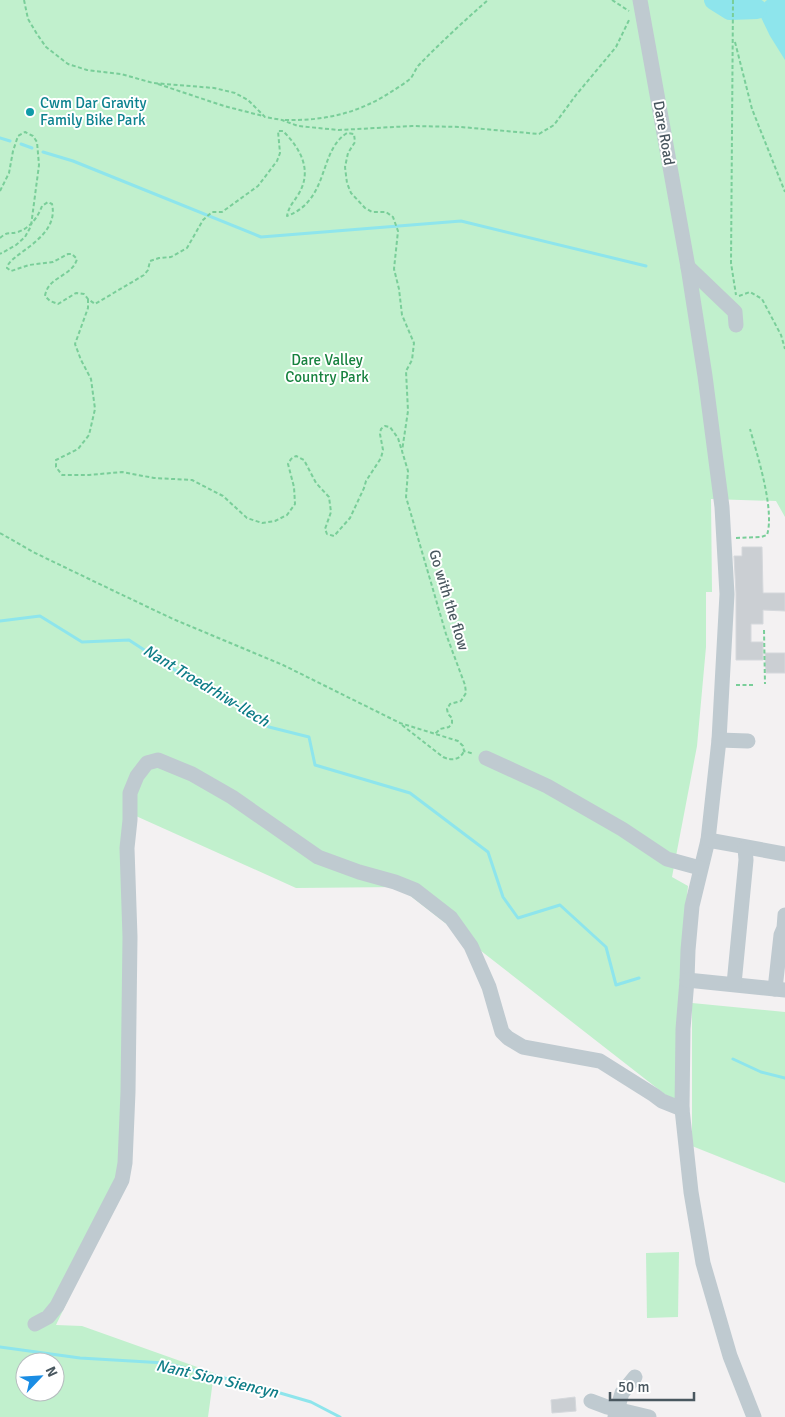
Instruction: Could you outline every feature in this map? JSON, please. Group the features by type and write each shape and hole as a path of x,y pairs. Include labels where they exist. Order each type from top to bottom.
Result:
{"lane":[{"name":"Dare Road","path":"640,0 688,267 706,385 722,506 727,594 719,740 708,840 692,906 688,950 683,1029 682,1109 691,1192 704,1262 730,1356 754,1417"},
{"path":"688,267 735,312 736,325"},
{"path":"719,740 748,741"},
{"path":"486,758 547,786 622,829 667,859 700,868"},
{"path":"35,1324 48,1317 57,1306 122,1180 125,1163 128,1092 130,937 127,848 130,793 137,776 147,763 158,760 192,774 232,797 318,857 415,890 451,918 471,946 489,987 502,1032 508,1038 523,1047 600,1061 662,1101 682,1109"},
{"path":"708,840 785,854"},
{"path":"734,984 746,860 745,848"},
{"path":"687,980 780,989 781,935 785,924"},
{"path":"616,1413 624,1389 635,1377"},
{"path":"591,1401 616,1413 648,1417"}],"path":[{"path":"24,0 28,19 37,34 46,47 68,64 87,70 121,74 153,82 224,106 265,117 310,121 335,117 386,96 410,79 416,69 449,35 488,0"},
{"path":"282,120 298,126 339,130 461,127 539,134 554,125 616,47 632,13 612,0"},
{"path":"733,0 731,263 736,298 750,292 762,299 781,335 785,348"},
{"path":"734,38 752,109 785,192"},
{"path":"153,82 214,88 235,93 248,100 265,117"},
{"name":"Go with the flow","path":"0,238 10,232 17,232 32,222 39,214 42,206 48,202 52,204 52,218 46,230 30,248 10,261 7,268 10,271 29,265 53,262 68,254 72,254 77,259 76,263 70,270 46,288 45,296 50,301 58,304 76,294 84,294 95,304 144,276 150,261 171,257 187,248 203,220 212,212 222,212 258,186 277,161 280,153 278,131 283,131 291,140 301,154 306,170 304,181 298,195 289,206 287,216 304,206 314,194 338,138 347,133 354,134 355,142 348,153 345,167 347,183 351,193 365,208 372,212 386,212 393,216 398,231 394,269 400,289 402,314 414,343 412,360 406,371 408,411 402,451"},
{"name":"Go with the flow","path":"0,191 9,173 18,136 25,132 33,136 37,142 38,165 32,222 25,237 16,246 0,254"},
{"name":"Go with the flow","path":"88,299 88,308 74,344 91,379 95,409 89,435 78,449 56,460 56,467 62,475 122,472 154,478 192,480 223,496 247,518 262,523 275,521 287,514 295,504 294,487 288,464 291,458 296,456 304,460 316,483 329,497 331,512 325,530 328,534 334,536 350,518 366,481 381,458 383,450 381,429 385,426 390,427 398,438 408,471 406,497 408,508 446,634 465,685 466,694 461,701 450,704 447,709 448,714 452,718 452,723 449,727 440,729 436,735"},
{"path":"724,541 742,537 761,536 767,534 770,527 764,481 750,429"},
{"path":"0,532 34,552 129,599 283,665 400,723 458,741 463,746 462,756 449,760 443,757 400,723"},
{"path":"764,630 765,684"},
{"path":"722,684 754,685"},
{"path":"464,751 486,758"}],"green space":[{"name":"Dare Valley Country Park","path":"0,0 785,0 785,517 776,501 711,499 712,592 706,592 706,647 697,746 672,877 688,886 682,946 676,1103 399,887 296,888 127,812 122,1187 56,1325 82,1326 214,1373 208,1417 0,1417"},
{"path":"692,1003 785,1012 785,1183 692,1146"},
{"path":"679,1252 678,1317 647,1318 646,1253"}],"water":[{"path":"767,0 785,0 785,60 770,36 757,9"}],"building":[{"path":"742,547 762,547 763,593 785,593 785,611 763,610 763,624 751,624 751,642 763,642 763,660 736,660 734,556 742,556"},
{"path":"765,653 785,653 785,673 766,673"},
{"path":"575,1397 576,1411 552,1413 551,1400"}],"waterway":[{"path":"714,0 730,10 757,9"},
{"path":"0,138 10,141"},
{"path":"21,144 32,148"},
{"path":"43,152 73,161 261,237 461,221 646,266"},
{"name":"Nant Troedrhiw-llech","path":"0,621 40,616 82,642 129,640 178,672 224,696 269,727 309,737 315,765 410,793 488,852 503,897 518,918 560,905 606,947 616,985 639,978"},
{"name":"Nant Troedrhiw-llech","path":"733,1059 761,1072 785,1078"},
{"name":"Nant Sion Siencyn","path":"0,1347 80,1358 165,1363 311,1402 340,1417"}],"place":[{"name":"Cwm Dar Gravity Family Bike Park","path":"30,112"}]}
